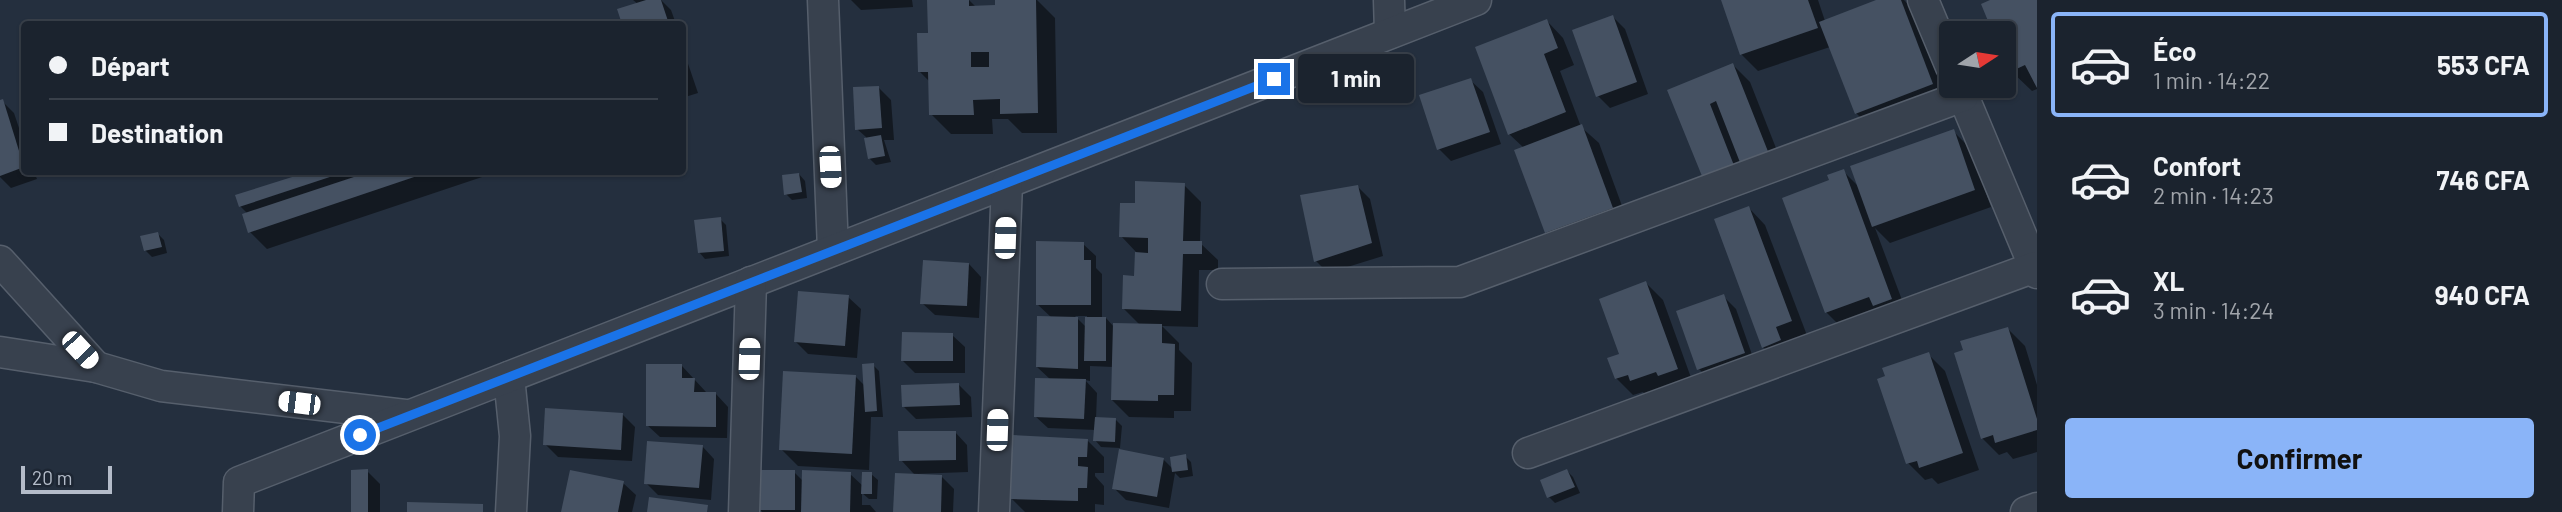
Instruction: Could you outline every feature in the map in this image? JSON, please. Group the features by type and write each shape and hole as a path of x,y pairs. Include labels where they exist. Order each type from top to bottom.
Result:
{"street":[{"path":"823,0 833,250"},
{"path":"1389,0 1390,33"},
{"path":"238,512 239,482 1476,0"},
{"path":"1923,0 1939,38"},
{"path":"1222,284 1460,282 1943,98"},
{"path":"1528,453 2036,270 1964,98"},
{"path":"994,512 1007,183"},
{"path":"0,261 96,367"},
{"path":"744,512 751,282"},
{"path":"0,352 96,367 161,386 409,416"},
{"path":"509,377 514,436 511,512"},
{"path":"2026,512 2037,508"}],"building":[{"path":"646,0 661,0 668,21 621,21 617,9"},
{"path":"927,0 969,0 969,6 995,5 995,0 1036,0 1038,113 1000,114 1000,99 973,100 974,115 929,115 928,72 918,72 917,33 928,33","holes":["971,52 989,52 989,67 971,67"]},
{"path":"1721,0 1808,0 1818,28 1740,55"},
{"path":"1876,0 1901,0 1933,84 1855,114 1819,22"},
{"path":"1990,0 2037,0 2037,88 2025,65 2016,69 2016,21 1988,21 1981,4"},
{"path":"1613,15 1637,82 1596,97 1572,30"},
{"path":"1547,19 1558,48 1544,54 1566,112 1508,135 1475,47"},
{"path":"1733,63 1769,154 1741,165 1716,101 1710,104 1735,168 1704,181 1667,90"},
{"path":"1471,78 1490,132 1437,150 1419,95"},
{"path":"879,86 882,128 855,130 853,87"},
{"path":"3,99 21,157 21,168 0,176 0,100"},
{"path":"1582,124 1613,208 1545,233 1514,150"},
{"path":"1954,129 1975,190 1872,227 1850,166"},
{"path":"881,135 885,156 868,159 864,138"},
{"path":"1844,169 1892,299 1873,306 1869,297 1825,313 1782,198 1829,180 1827,175"},
{"path":"799,173 802,192 784,195 782,175"},
{"path":"298,175 336,175 239,207 235,195"},
{"path":"360,175 420,175 248,233 242,214"},
{"path":"1135,181 1185,183 1183,241 1202,241 1202,254 1183,254 1181,311 1122,309 1123,275 1134,276 1135,252 1148,253 1148,238 1119,237 1120,203 1135,203"},
{"path":"1358,185 1372,243 1314,262 1300,195"},
{"path":"1749,206 1792,321 1776,327 1781,340 1762,348 1714,219"},
{"path":"721,217 724,251 698,253 694,220"},
{"path":"158,232 162,247 144,251 140,236"},
{"path":"1036,241 1084,242 1084,260 1091,260 1091,305 1036,305"},
{"path":"923,260 969,263 967,306 920,304"},
{"path":"1646,281 1678,369 1658,376 1656,372 1630,381 1628,375 1615,379 1607,358 1619,354 1599,299"},
{"path":"798,291 849,295 845,346 794,342"},
{"path":"1724,294 1745,353 1697,370 1676,311"},
{"path":"1037,316 1078,317 1078,369 1036,367"},
{"path":"1085,317 1106,317 1106,361 1084,361"},
{"path":"1113,323 1162,324 1162,343 1175,344 1174,395 1158,395 1158,401 1111,400"},
{"path":"2008,327 2037,419 2037,430 1995,443 1993,435 1981,439 1954,353 1963,350 1960,341"},
{"path":"902,332 953,333 953,361 901,361"},
{"path":"1929,352 1963,453 1919,468 1917,461 1906,464 1877,379 1885,376 1882,368"},
{"path":"874,363 877,411 865,412 862,364"},
{"path":"646,364 682,364 682,378 695,378 694,392 716,392 716,427 646,426"},
{"path":"783,371 856,375 852,454 779,450"},
{"path":"1035,378 1086,379 1084,419 1034,417"},
{"path":"959,383 960,405 902,407 901,385"},
{"path":"545,408 623,413 621,450 543,445"},
{"path":"1095,417 1116,418 1115,442 1093,441"},
{"path":"898,431 956,431 956,460 899,461"},
{"path":"1012,435 1088,439 1087,457 1078,457 1078,466 1088,467 1087,488 1078,488 1078,501 1010,499"},
{"path":"647,441 703,445 699,488 644,484"},
{"path":"1119,449 1164,458 1157,497 1112,489"},
{"path":"1186,454 1188,470 1172,472 1170,457"},
{"path":"368,469 368,512 351,512 351,470"},
{"path":"1567,469 1575,487 1547,498 1540,480"},
{"path":"570,470 624,481 618,512 561,512"},
{"path":"758,470 795,470 795,510 758,510"},
{"path":"802,470 851,472 850,512 801,512"},
{"path":"862,472 872,472 872,494 861,494"},
{"path":"895,473 942,475 941,512 893,512"},
{"path":"649,497 708,505 707,512 647,512"},
{"path":"407,502 483,504 483,512 407,512"}],"route":[{"path":"360,435 1274,79"}]}
